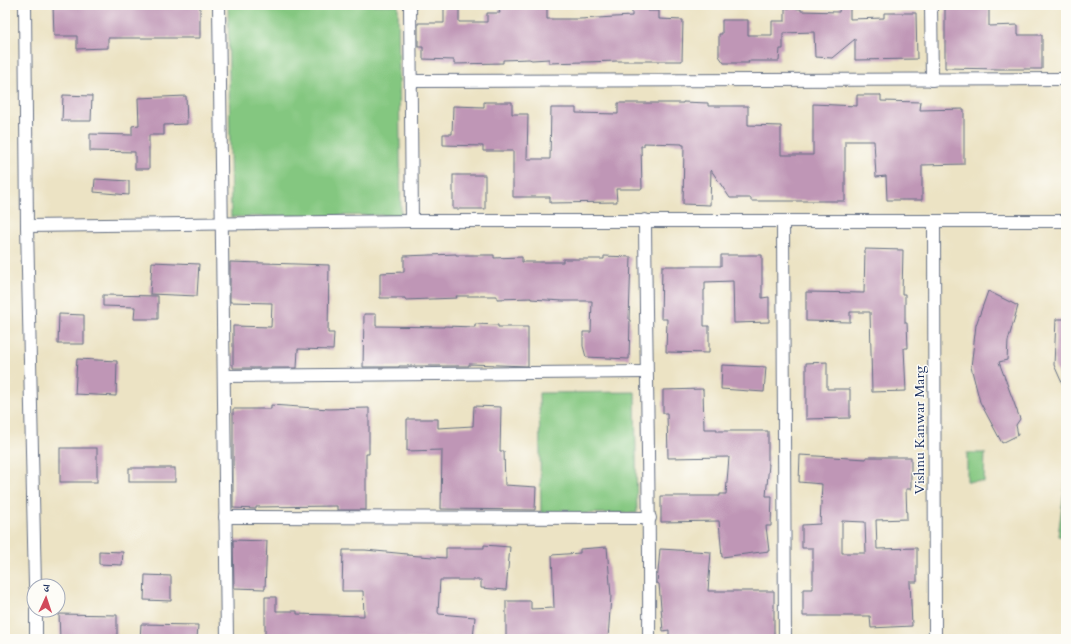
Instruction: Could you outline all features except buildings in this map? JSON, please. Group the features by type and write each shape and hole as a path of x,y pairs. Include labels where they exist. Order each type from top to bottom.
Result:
{"street":[{"path":"25,5 35,578"},
{"path":"219,5 227,639"},
{"path":"410,5 412,221"},
{"path":"931,5 932,80"},
{"path":"411,81 1066,79"},
{"path":"645,220 646,372 650,518 649,639"},
{"path":"28,226 412,221 1066,221"},
{"path":"783,221 785,639"},
{"name":"Vishnu Kanwar Marg","path":"934,221 934,639"},
{"path":"224,376 646,372"},
{"path":"225,517 650,518"},
{"path":"36,618 36,639"}],"green space":[{"path":"228,5 398,5 401,215 231,217"},
{"path":"635,392 637,513 541,514 539,393"},
{"path":"967,453 985,453 984,482 967,481"},
{"path":"1066,476 1066,537 1058,536"}]}
